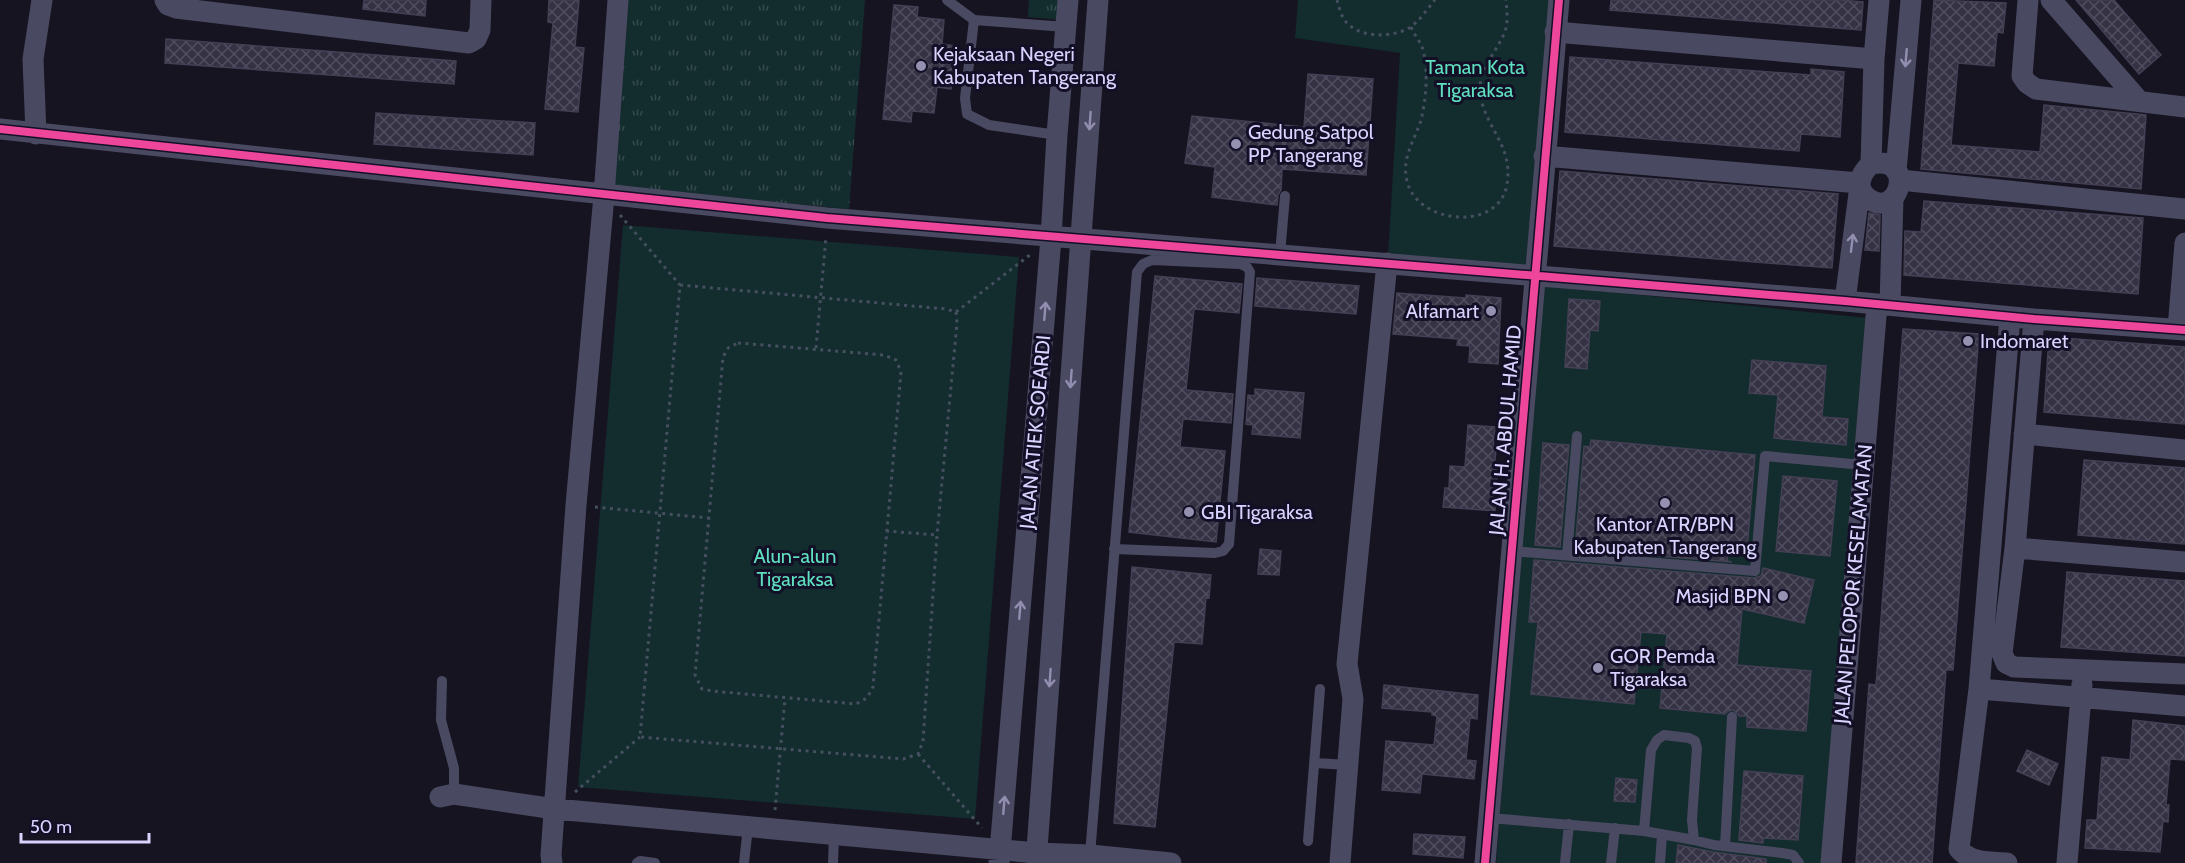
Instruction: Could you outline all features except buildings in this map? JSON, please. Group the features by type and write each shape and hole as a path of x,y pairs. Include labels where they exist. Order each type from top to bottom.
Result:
{"street":[{"path":"36,134 33,60 42,0"},
{"path":"165,0 168,5 176,8 230,7 469,43 476,39 480,30 481,0"},
{"path":"552,863 576,505 604,196 618,0"},
{"name":"JALAN ATIEK SOEARDI","path":"1000,856 1051,238 1068,0"},
{"name":"JALAN ATIEK SOEARDI","path":"1036,858 1098,0"},
{"name":"JALAN H. ABDUL HAMID","path":"1485,863 1558,0"},
{"path":"1870,164 1879,0"},
{"name":"JALAN PELOPOR KESELAMATAN","path":"1831,863 1863,465 1896,183 1911,0"},
{"path":"2028,0 2022,76 2027,83 2036,88 2185,107"},
{"path":"2051,0 2139,100"},
{"path":"1555,32 1874,59"},
{"path":"0,129 604,196 827,218 1845,301 2034,319 2181,329 2185,243"},
{"path":"1544,156 1859,184"},
{"path":"1845,301 1862,172 1870,164 1880,162 1889,165 1896,183"},
{"path":"1859,184 1864,196 1873,202 1884,202 1896,183"},
{"path":"1896,183 2185,209"},
{"path":"1340,863 1353,699 1347,664 1387,263"},
{"path":"2007,863 1973,861 1966,858 1959,849 1979,689 2010,317"},
{"path":"2034,319 2015,548 2002,653 2006,663 2014,667 2185,674"},
{"path":"2024,434 2185,450"},
{"path":"1997,479 2021,481"},
{"path":"2015,548 2185,562"},
{"path":"2067,863 2082,669"},
{"path":"1979,689 2185,706"},
{"path":"447,796 555,809 834,835 1000,856 1036,858 1090,855 1171,863"}],"lane":[{"path":"947,0 974,20 1066,27"},
{"path":"974,20 965,98 967,114 989,125 1057,135"},
{"path":"1280,254 1285,196"},
{"path":"1090,855 1114,549 1137,272 1143,264 1152,260 1240,264 1247,267 1250,272 1230,544 1223,551 1215,553 1114,549"},
{"path":"1567,555 1577,436"},
{"path":"1512,551 1755,571 1765,456 1863,465"},
{"path":"442,681 441,720 454,768 447,796"},
{"path":"1308,842 1320,689"},
{"path":"1725,846 1732,717"},
{"path":"1644,831 1651,750 1657,740 1664,735 1689,738 1695,741 1697,748 1692,820 1694,840"},
{"path":"1315,762 1348,765"},
{"path":"1489,818 1644,831 1725,846 1793,855 1799,863"},
{"path":"1565,863 1569,824"},
{"path":"744,863 748,827"},
{"path":"1611,863 1615,828"},
{"path":"833,863 834,835"},
{"path":"1660,863 1662,835"},
{"path":"637,863 640,861 655,863"}],"path":[{"path":"1337,0 1344,20 1352,27 1364,32 1394,34 1411,27 1435,0"},
{"path":"1411,27 1422,48 1426,75 1421,121 1409,147 1406,164 1407,181 1414,198 1435,213 1454,218 1473,216 1494,207 1507,190 1510,171 1506,153 1484,107 1480,89 1482,72 1504,35 1508,21 1506,0"},
{"path":"604,196 680,285 946,309 956,312"},
{"path":"816,348 827,218"},
{"path":"956,312 1051,238"},
{"path":"555,809 640,737 680,285"},
{"path":"918,754 923,741 937,535 957,323 956,312"},
{"path":"738,343 816,348 884,355 896,360 901,372 873,687 867,698 856,704 712,692 702,689 695,675 709,518 723,357 728,348 738,343"},
{"path":"576,505 709,518"},
{"path":"886,531 937,535"},
{"path":"774,829 785,698"},
{"path":"640,737 903,759 918,754"},
{"path":"918,754 1000,856"}],"green space":[{"path":"623,0 865,0 849,209 610,187"},
{"path":"1029,0 1065,0 1063,20 1028,17"},
{"name":"Taman Kota Tigaraksa","path":"1298,0 1557,0 1534,271 1388,258 1400,53 1295,38"},
{"name":"Alun-alun Tigaraksa","path":"623,225 1019,257 975,819 578,787"},
{"path":"1542,285 1868,318 1833,863 1496,863"}],"cycle path":[{"path":"1485,863 1559,0"},
{"path":"0,129 827,218 2185,330"}],"place":[{"name":"Kejaksaan Negeri Kabupaten Tangerang","path":"921,66"},
{"name":"Gedung Satpol PP Tangerang","path":"1236,144"},
{"name":"Alfamart","path":"1491,311"},
{"name":"Indomaret","path":"1968,341"},
{"name":"Kantor ATR/BPN Kabupaten Tangerang","path":"1665,503"},
{"name":"GBI Tigaraksa","path":"1189,512"},
{"name":"Masjid BPN","path":"1783,596"},
{"name":"GOR Pemda Tigaraksa","path":"1598,668"}]}
